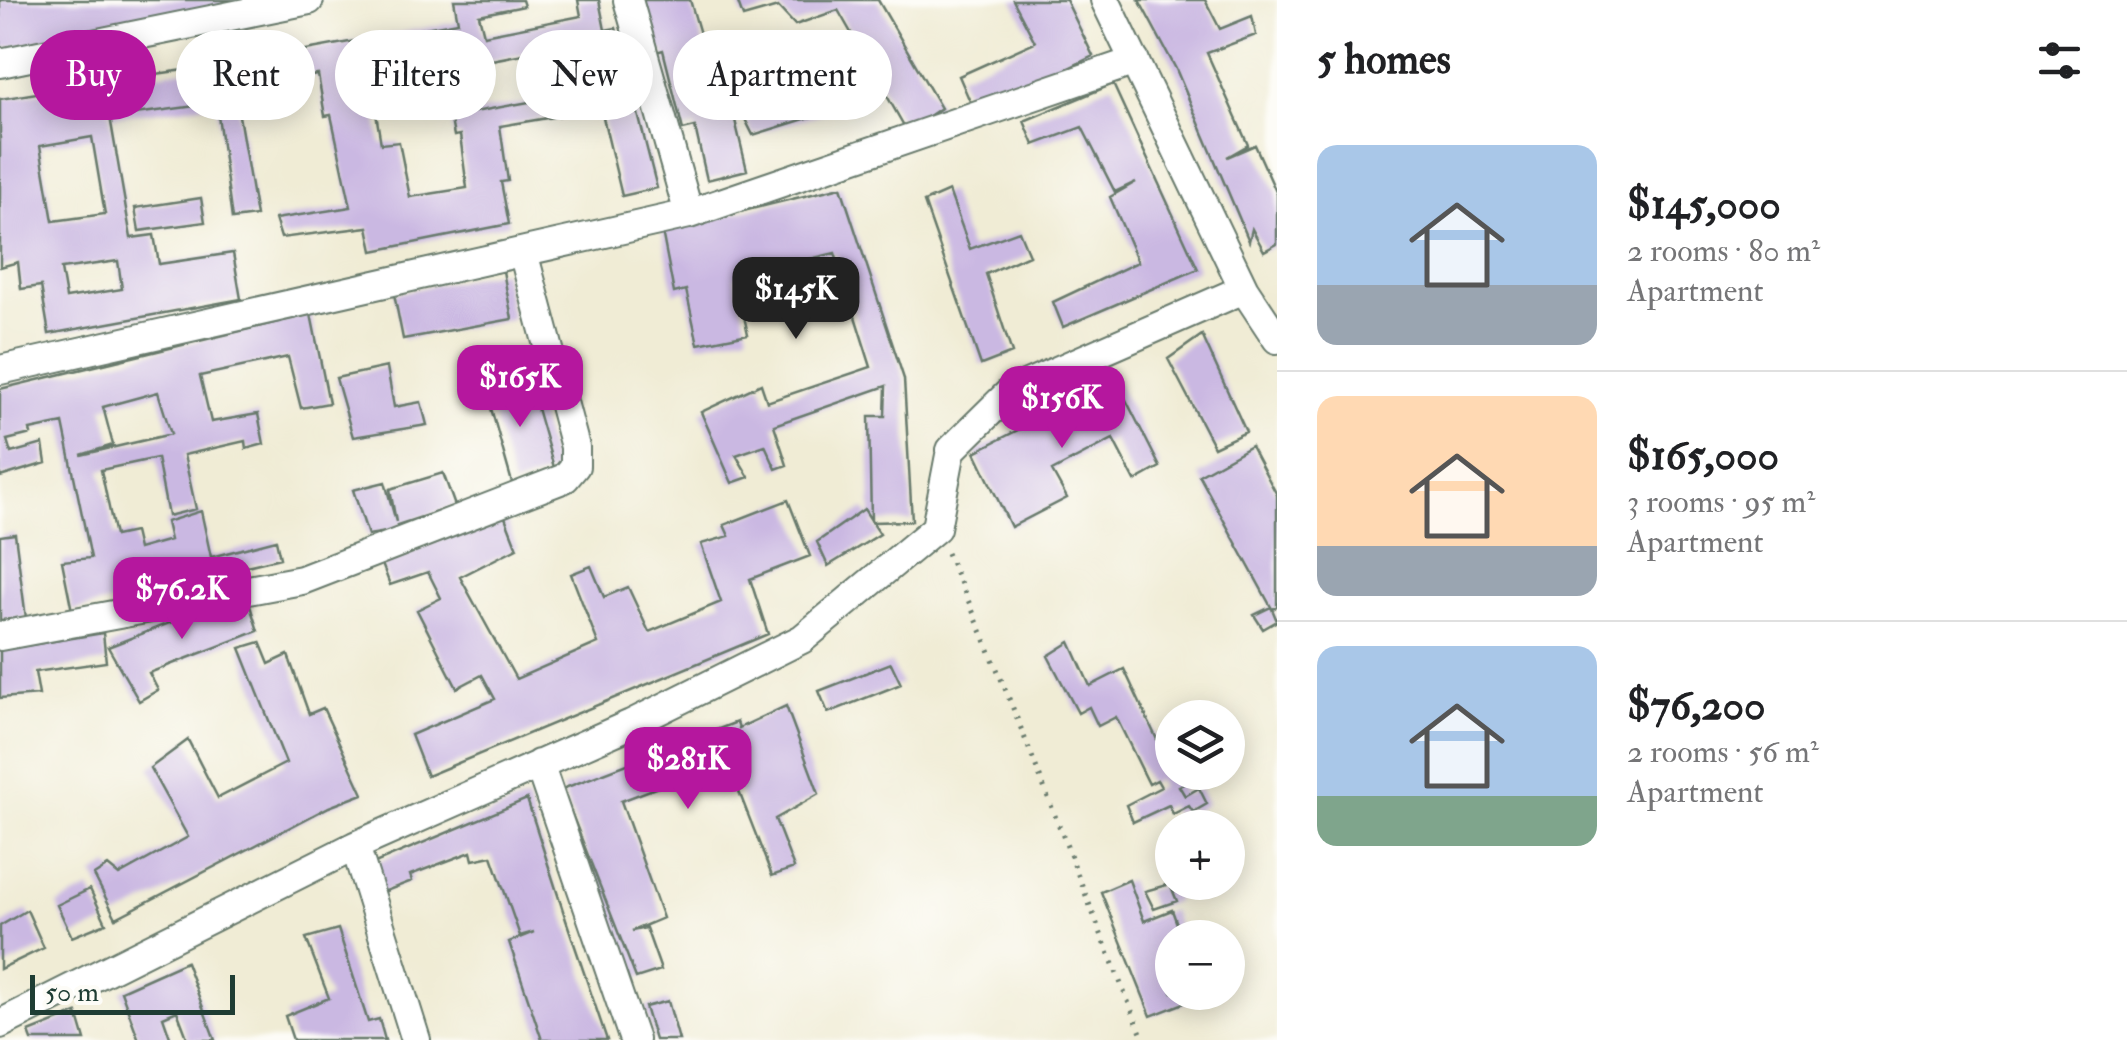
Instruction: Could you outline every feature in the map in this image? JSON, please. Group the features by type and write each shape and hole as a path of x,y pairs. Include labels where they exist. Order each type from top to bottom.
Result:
{"street":[{"path":"0,64 309,0"},
{"path":"628,0 689,214"},
{"path":"1105,0 1260,298 1277,339"},
{"path":"0,370 689,214 1134,62"},
{"path":"0,636 302,580 565,478 575,466 575,447 523,252"},
{"path":"0,1024 355,846 631,724 802,639 936,528 952,450 1011,391 1260,298"},
{"path":"539,764 634,1040"},
{"path":"355,846 416,1040"}],"path":[{"path":"936,528 997,663 1083,894 1144,1040"}],"building":[{"path":"0,0 261,0 101,30 30,30 30,43 0,49"},
{"path":"454,0 522,0 524,6 479,15 483,30 415,30 458,22"},
{"path":"578,0 599,0 605,30 516,30 516,55 496,59 496,33 581,16"},
{"path":"641,0 690,0 699,30 673,30 673,90 663,50 656,52 653,30 650,30"},
{"path":"737,0 878,0 941,108 907,131 892,105 892,30 849,30 838,10 795,25 778,7 743,17"},
{"path":"1013,0 1066,0 1093,56 972,106 959,76 1035,42"},
{"path":"1139,0 1205,0 1220,29 1252,16 1256,35 1207,53 1248,145 1227,157 1255,145 1277,194 1277,244 1264,251 1252,229 1249,241 1176,69"},
{"path":"335,45 335,120 377,120 381,144 399,142 410,197 467,188 460,135 454,136 451,120 496,120 496,108 516,104 516,120 536,120 500,126 508,181 501,182 509,224 373,251 368,227 281,238 275,219 351,207 331,115 325,116 318,75 315,75 315,48"},
{"path":"176,71 176,109 156,111 156,74"},
{"path":"1113,84 1198,269 1063,327 1053,302 1138,262 1110,197 1136,182 1115,192 1082,127 1034,145 1024,121"},
{"path":"30,94 30,120 111,120 131,238 154,235 159,264 233,253 241,299 49,334 41,286 21,289 18,262 0,267 0,99","holes":["92,137 105,214 53,221 40,146","118,261 122,289 66,298 61,269"]},
{"path":"219,120 240,120 256,216 232,219"},
{"path":"604,120 640,120 657,188 622,196"},
{"path":"680,120 735,120 747,170 707,180 695,127 683,130"},
{"path":"746,120 802,120 753,135"},
{"path":"841,187 904,379 912,521 872,522 880,534 828,566 817,542 864,509 871,520 869,416 885,416 886,386 774,425 787,465 776,469 765,445 736,455 749,477 732,483 701,412 761,384 767,402 871,367 835,253 735,277 748,334 698,344 686,290 674,293 662,231"},
{"path":"949,191 970,249 1019,231 1029,255 986,274 1012,353 981,365 924,202"},
{"path":"201,198 205,222 139,231 135,208"},
{"path":"503,271 512,319 403,339 394,294"},
{"path":"311,314 329,403 301,408 288,357 200,376 211,422 258,414 264,444 246,449 245,441 184,455 196,509 168,516 157,458 101,470 115,536 134,532 138,549 170,540 166,522 201,511 211,557 276,540 280,558 180,582 181,587 72,611 62,561 91,558 63,423 7,440 11,453 43,444 46,463 0,477 0,389","holes":["158,392 171,434 81,455 113,445 103,407"]},
{"path":"1202,335 1246,432 1214,447 1168,359"},
{"path":"387,367 394,407 421,402 427,425 353,437 336,378"},
{"path":"528,377 555,471 513,486 485,387"},
{"path":"1116,380 1160,467 1135,481 1113,439 1052,471 1067,498 1011,527 975,452"},
{"path":"1251,446 1277,495 1277,607 1272,609 1277,621 1263,629 1254,615 1271,607 1199,475"},
{"path":"443,473 455,506 397,525 399,530 368,535 353,490 385,482 396,522 390,489"},
{"path":"788,500 810,556 750,579 768,634 427,776 411,735 495,699 482,675 457,688 417,610 441,598 428,572 390,585 382,564 503,512 517,548 460,577 516,679 598,643 571,574 591,566 604,597 628,587 649,632 721,602 701,544 729,536 724,525"},
{"path":"15,534 26,618 0,620 0,536"},
{"path":"246,593 258,631 149,673 158,690 139,701 108,647"},
{"path":"103,633 106,662 35,672 39,695 0,698 0,650"},
{"path":"260,642 269,664 288,655 309,714 323,708 363,794 329,807 116,918 94,875 108,866 119,875 188,837 150,768 188,740 218,798 286,763 240,648"},
{"path":"1070,642 1090,686 1124,669 1155,735 1155,781 1149,784 1116,717 1098,726 1089,707 1078,713 1048,656"},
{"path":"891,663 901,684 828,713 819,691"},
{"path":"786,706 819,794 775,819 794,868 772,876 731,771 677,789 674,781 621,801 663,918 632,931 646,928 661,970 636,978 562,789 737,722 739,728"},
{"path":"1155,790 1181,790 1185,796 1200,790 1207,804 1196,810 1189,806 1171,810 1169,805 1133,822 1126,805"},
{"path":"527,799 607,1040 542,1040 509,942 534,932 520,936 492,856 473,860 471,852 410,875 412,881 378,894 370,865"},
{"path":"1129,880 1144,921 1172,910 1176,920 1155,920 1155,1010 1166,1010 1151,1016 1101,892"},
{"path":"1155,888 1155,900 1177,901 1154,909 1145,891"},
{"path":"90,889 106,923 72,937 57,905"},
{"path":"27,910 44,948 0,969 0,926"},
{"path":"338,929 368,1022 379,1019 385,1040 293,1040 285,1016 329,998 306,938"},
{"path":"186,962 215,1040 188,1040 177,1011 163,1017 171,1040 139,1040 121,991"},
{"path":"668,1001 679,1040 655,1040 645,1007"},
{"path":"77,1013 85,1040 32,1040 29,1032"}]}
